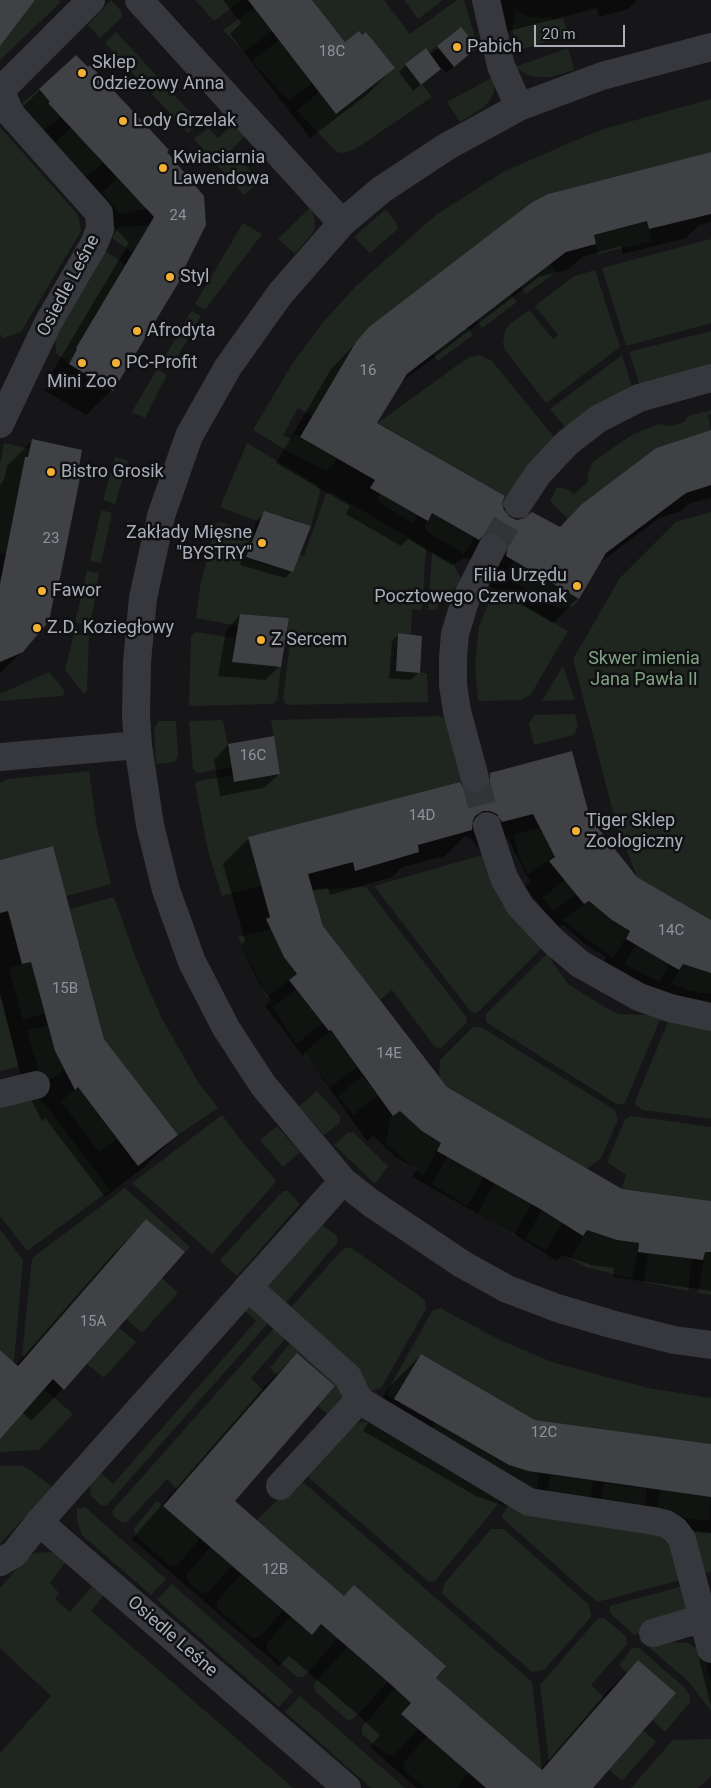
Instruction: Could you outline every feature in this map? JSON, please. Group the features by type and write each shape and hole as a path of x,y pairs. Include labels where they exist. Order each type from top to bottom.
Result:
{"street":[{"name":"Osiedle Leśne","path":"0,424 48,323 94,244 100,229 99,213 4,98 91,0"},
{"path":"139,0 342,223"},
{"path":"486,0 502,66 519,107"},
{"path":"711,47 602,76 519,107 446,147 381,190 342,223 280,294 228,367 189,436 161,516 143,598 137,662 138,745 150,825 166,890 192,962 226,1028 263,1085 343,1181 371,1203 462,1264 507,1289 557,1308 611,1324 674,1340 711,1345"},
{"path":"518,504 538,474 567,443 598,419 639,398 711,378"},
{"path":"475,778 453,685 453,658 455,634 465,601 492,548"},
{"path":"0,757 138,745"},
{"path":"487,826 508,885 520,906 554,942 580,964 639,997 670,1008 711,1017"},
{"path":"0,1094 36,1085"},
{"path":"0,1562 14,1554 39,1522 343,1181"},
{"path":"248,1287 348,1377 359,1400 529,1502 666,1524 682,1539 711,1649"},
{"path":"280,1486 359,1400"},
{"name":"Osiedle Leśne","path":"39,1522 347,1788"},
{"path":"653,1633 703,1618"}],"green space":[{"path":"30,0 59,0 61,2 0,60 0,42"},
{"path":"111,0 122,12 122,17 100,38 88,25"},
{"path":"195,0 242,0 214,21"},
{"path":"312,0 384,0 410,34 457,0 464,0 478,47 461,27 429,52 426,48 405,64 432,97 354,150 342,153 337,152 297,111 319,92 336,114 376,83 368,43 372,39 367,32 362,35 359,32 345,42"},
{"path":"404,0 443,0 418,19"},
{"path":"254,8 272,31 244,52 223,30"},
{"path":"516,10 530,18 539,16 539,19 551,16 552,20 563,18 568,34 518,51 512,29"},
{"path":"116,32 157,76 145,87 105,43"},
{"path":"279,40 312,83 289,101 252,61"},
{"path":"568,48 574,70 551,77 540,77 530,76 515,67"},
{"path":"495,76 494,91 490,100 483,108 460,122 447,102"},
{"path":"163,83 199,122 188,133 152,94"},
{"path":"39,89 50,102 48,104 61,117 44,131 20,105"},
{"path":"711,99 711,152 548,194 313,416 298,408 283,435 291,439 295,434 337,458 326,471 253,430 292,364 325,320 356,286 437,214 505,171 581,138 607,128"},
{"path":"235,122 247,134 231,150 257,178 265,171 268,174 244,195 194,139 208,128 218,138"},
{"path":"0,127 78,215 81,231 21,332 3,338 0,334"},
{"path":"71,128 97,152 95,154 103,163 86,177 55,143"},
{"path":"117,178 149,208 120,214 102,193"},
{"path":"311,207 315,221 314,231 295,254 278,239"},
{"path":"386,209 398,229 370,253 354,237"},
{"path":"647,221 652,241 598,254 594,235"},
{"path":"243,223 262,234 205,310 195,304"},
{"path":"151,225 137,250 135,249 132,252 112,238 119,227"},
{"path":"711,239 711,323 626,346 602,268"},
{"path":"105,251 125,264 114,287 76,348 69,364 56,353 55,338"},
{"path":"544,257 556,272 526,294 514,279"},
{"path":"595,270 620,347 546,403 505,350 503,344 505,330 529,310 553,339 558,335 535,306 574,276"},
{"path":"505,287 517,302 482,328 471,313"},
{"path":"191,311 201,316 171,368 162,362"},
{"path":"467,327 473,335 438,361 427,346"},
{"path":"711,331 711,371 641,390 629,352"},
{"path":"479,355 492,361 558,442 512,500 378,423 463,361"},
{"path":"622,355 634,393 569,432 550,409"},
{"path":"157,369 167,375 145,418 132,412"},
{"path":"711,410 711,414 708,415 711,430 656,448 582,504 568,519 550,501 557,487 567,489 574,494 588,482 588,473 593,462 630,436 658,424 671,426 684,422 688,416"},
{"path":"4,443 30,449 28,457 25,457 6,555 0,553 0,464"},
{"path":"247,443 318,485 320,492 311,526 286,517 260,522 220,507"},
{"path":"115,457 128,461 115,504 103,500"},
{"path":"385,486 422,508 413,523 380,503 378,497"},
{"path":"331,492 426,548 422,610 412,609 411,634 398,633 396,671 427,673 428,702 287,705 283,699 290,643 286,642 289,618 240,614 238,626 196,618 200,586 216,524 221,522 254,534 246,558 271,566 299,555 304,556 326,494"},
{"path":"101,510 112,513 101,563 90,561"},
{"name":"Skwer imienia Jana Pawła II","path":"711,512 711,920 637,877 615,819 573,659 620,578 676,522"},
{"path":"432,513 474,538 464,554 426,531 425,525"},
{"path":"432,552 453,563 462,581 439,603 436,610 428,610"},
{"path":"514,561 579,599 574,606 559,609 510,580 508,571"},
{"path":"87,571 99,573 90,627 75,622"},
{"path":"495,588 568,631 531,694 522,700 478,701 475,665 479,626"},
{"path":"196,632 235,638 232,662 281,667 277,700 273,704 189,706 191,636"},
{"path":"74,633 89,636 87,691 84,694 65,670"},
{"path":"563,666 575,700 542,701"},
{"path":"49,672 65,691 63,696 0,701 0,694"},
{"path":"575,714 578,726 574,735 534,745 529,724 534,715"},
{"path":"440,716 448,719 467,780 249,837 261,886 222,896 208,851 195,784 198,781 233,775 234,782 280,774 271,720"},
{"path":"223,720 232,767 198,773 193,769 189,721"},
{"path":"159,721 176,721 178,756 175,762 156,764 154,728"},
{"path":"89,771 97,828 111,884 66,896 53,846 0,860 0,783 8,779"},
{"path":"540,828 556,855 528,875 520,859 513,835"},
{"path":"486,854 545,945 477,1013 471,1012 374,886"},
{"path":"571,875 583,890 553,911 542,898"},
{"path":"366,887 467,1018 466,1023 441,1048 435,1047 392,990 380,1000 323,926 313,890"},
{"path":"114,897 137,961 161,1017 198,1082 218,1108 178,1135 104,1039 70,909"},
{"path":"590,900 612,920 630,931 613,958 562,920"},
{"path":"273,929 284,957 297,974 267,997 238,937"},
{"path":"636,945 674,956 659,982 624,964"},
{"path":"549,952 553,963 568,984 608,1009 619,1014 646,1015 658,1013 662,1015 625,1103 618,1105 486,1022 486,1014"},
{"path":"31,962 45,1014 23,1020 9,968"},
{"path":"684,962 711,973 711,994 691,991 671,984"},
{"path":"304,983 330,1018 296,1044 273,1007"},
{"path":"0,991 18,1064 17,1067 0,1071"},
{"path":"670,1017 711,1029 711,1119 643,1110 634,1104"},
{"path":"48,1025 55,1051 64,1070 46,1083 39,1072 27,1030"},
{"path":"336,1026 364,1062 330,1087 303,1053"},
{"path":"473,1027 481,1027 615,1110 618,1120 601,1158 587,1169 447,1087 439,1076 440,1060"},
{"path":"362,1076 378,1095 353,1115 338,1096"},
{"path":"78,1087 117,1139 99,1152 61,1101"},
{"path":"317,1091 340,1116 340,1123 324,1135 299,1106"},
{"path":"37,1098 45,1104 110,1190 27,1251 0,1216 0,1101"},
{"path":"401,1110 422,1131 441,1143 423,1176 386,1144 390,1118"},
{"path":"222,1115 243,1143 275,1179 275,1183 212,1254 132,1183"},
{"path":"632,1116 711,1127 711,1201 622,1189 626,1175 607,1162 625,1119"},
{"path":"277,1126 300,1152 283,1167 260,1140"},
{"path":"353,1132 388,1166 375,1184 334,1145 347,1133"},
{"path":"451,1149 488,1170 467,1206 432,1184"},
{"path":"498,1176 536,1197 514,1235 478,1213"},
{"path":"125,1188 190,1247 185,1252 146,1219 25,1357 22,1355 32,1258"},
{"path":"283,1191 288,1191 300,1204 237,1276 221,1262 221,1259"},
{"path":"545,1203 567,1215 546,1250 526,1239"},
{"path":"321,1224 337,1236 337,1243 286,1303 267,1287"},
{"path":"588,1228 617,1240 639,1243 632,1279 586,1267 571,1259"},
{"path":"0,1229 23,1260 14,1362 0,1350"},
{"path":"650,1244 693,1250 688,1291 644,1282"},
{"path":"350,1247 425,1300 426,1309 381,1388 367,1392 291,1307 343,1249"},
{"path":"705,1252 711,1252 711,1295 698,1293"},
{"path":"162,1278 178,1293 142,1333 126,1319"},
{"path":"254,1307 269,1322 107,1505 101,1505 91,1496 90,1485 101,1473 113,1484 256,1321 244,1310"},
{"path":"440,1308 500,1340 552,1362 648,1388 711,1398 711,1444 535,1420 421,1354 395,1399 386,1394 432,1311"},
{"path":"275,1327 288,1336 251,1378 264,1391 177,1490 167,1479 127,1522 122,1523 113,1515 113,1510"},
{"path":"119,1328 136,1342 104,1378 87,1364"},
{"path":"292,1341 347,1390 333,1419 318,1406 335,1386 298,1353 277,1375 270,1368"},
{"path":"44,1389 73,1414 39,1450 0,1452 0,1417 11,1426"},
{"path":"367,1422 374,1424 503,1498 435,1581 429,1582 307,1476 354,1423"},
{"path":"436,1423 509,1465 539,1473 536,1496 428,1434"},
{"path":"0,1466 22,1466 29,1469 52,1487 0,1544"},
{"path":"550,1475 593,1481 590,1505 547,1499"},
{"path":"298,1480 303,1482 532,1682 542,1770 436,1678 446,1666 354,1585 344,1596 257,1520"},
{"path":"604,1483 647,1489 644,1512 601,1506"},
{"path":"660,1490 711,1497 709,1521 657,1514"},
{"path":"157,1501 200,1538 178,1565 170,1566 135,1535 134,1528"},
{"path":"511,1502 657,1535 671,1546 685,1579 597,1602 501,1517"},
{"path":"85,1507 166,1579 151,1595 82,1535 77,1521 77,1509"},
{"path":"491,1529 504,1529 589,1605 591,1617 544,1670 532,1672 442,1594 444,1584"},
{"path":"691,1532 711,1533 711,1572 701,1574"},
{"path":"211,1547 232,1566 208,1592 201,1593 187,1581 187,1574"},
{"path":"51,1552 67,1560 50,1583 59,1593 55,1599 70,1612 94,1584 105,1593 91,1611 293,1788 0,1788 0,1753 51,1696 0,1648 0,1588 28,1556 35,1553"},
{"path":"241,1574 283,1611 259,1637 252,1638 217,1608 217,1601"},
{"path":"172,1584 293,1691 279,1707 157,1600"},
{"path":"686,1585 686,1606 684,1611 651,1630 634,1635 609,1612 610,1606"},
{"path":"290,1617 312,1635 321,1624 338,1638 304,1677 297,1677 267,1651 267,1643"},
{"path":"598,1618 604,1618 626,1636 627,1644 591,1685 605,1698 549,1762 540,1685"},
{"path":"653,1637 668,1642 689,1643 700,1651 705,1660 711,1681 711,1711 688,1681 640,1640"},
{"path":"347,1647 388,1682 353,1719 347,1720 315,1691 314,1684"},
{"path":"632,1648 639,1648 684,1687 690,1696 690,1702 665,1732 652,1720 676,1693 638,1660 627,1673 619,1665"},
{"path":"395,1688 411,1703 401,1714 418,1729 394,1755 387,1755 362,1734 362,1727"},
{"path":"300,1696 405,1788 371,1788 285,1712"},
{"path":"643,1730 656,1742 622,1781 609,1770"},
{"path":"427,1737 469,1773 456,1788 425,1788 404,1770 403,1763"},
{"path":"711,1739 711,1776 698,1788 631,1788 673,1740"}],"building":[{"path":"0,0 35,0 0,46"},
{"path":"248,0 312,0 345,42 359,31 362,35 366,32 395,68 336,114"},
{"name":"Pabich","path":"461,27 478,47 454,67 437,46"},
{"path":"426,48 441,69 421,85 405,64"},
{"path":"76,55 88,67 90,65 169,150 167,152 204,196 206,225 183,271 185,272 113,391 69,364 76,348 154,217 48,103 50,102 39,89"},
{"path":"711,152 711,214 649,229 647,221 594,235 596,244 566,252 407,374 377,423 505,496 502,503 504,510 510,517 517,520 524,518 532,512 560,527 582,504 656,448 711,430 711,485 686,493 606,553 579,599 506,556 508,547 505,539 500,534 491,532 479,540 432,513 428,521 370,488 375,480 300,437 356,342 369,327 531,203 548,194"},
{"path":"32,439 82,450 79,467 82,468 58,588 56,587 49,621 23,652 0,662 0,584 25,457 28,457"},
{"path":"264,511 311,526 293,572 246,557"},
{"name":"Z Sercem","path":"240,614 289,618 281,667 232,662"},
{"path":"398,633 422,636 420,673 396,671"},
{"path":"274,736 280,774 234,782 228,744"},
{"path":"572,751 590,818 637,877 711,920 711,973 683,964 679,970 626,939 630,931 612,920 589,901 584,904 549,861 555,857 533,814 502,822 497,814 483,811 475,816 472,830 418,845 419,852 355,871 353,862 308,874 323,926 447,1087 622,1189 711,1201 711,1252 705,1252 703,1260 638,1252 639,1243 617,1240 587,1230 583,1236 542,1210 437,1151 441,1143 422,1131 400,1111 393,1116 331,1030 329,1031 289,980 297,974 284,957 266,919 270,917 248,837 460,782 464,789 471,793 479,793 486,789 490,782 490,773"},
{"path":"53,846 104,1039 178,1135 138,1166 78,1087 75,1090 55,1051 31,962 22,964 8,911 0,913 0,860"},
{"path":"146,1219 185,1252 64,1390 53,1379 0,1439 0,1350 18,1366"},
{"path":"297,1353 335,1386 235,1501 344,1596 354,1585 446,1666 436,1678 542,1770 638,1660 676,1693 593,1788 486,1788 401,1714 411,1703 388,1682 321,1624 312,1635 163,1506"},
{"path":"421,1354 535,1420 711,1444 711,1497 528,1471 509,1465 394,1399"}],"tunnel":[{"path":"492,548 518,504"},
{"path":"475,778 487,826"}],"place":[{"name":"Pabich","path":"457,47"},
{"name":"Sklep Odzieżowy Anna","path":"82,73"},
{"name":"Lody Grzelak","path":"123,121"},
{"name":"Kwiaciarnia Lawendowa","path":"163,168"},
{"name":"Styl","path":"170,277"},
{"name":"Afrodyta","path":"137,331"},
{"name":"Mini Zoo","path":"82,363"},
{"name":"PC-Profit","path":"116,363"},
{"name":"Bistro Grosik","path":"51,472"},
{"name":"Zakłady Mięsne \"BYSTRY\"","path":"262,543"},
{"name":"Filia Urzędu Pocztowego Czerwonak","path":"577,586"},
{"name":"Fawor","path":"42,591"},
{"name":"Z.D. Koziegłowy","path":"37,628"},
{"name":"Z Sercem","path":"261,640"},
{"name":"Tiger Sklep Zoologiczny","path":"576,831"}]}
